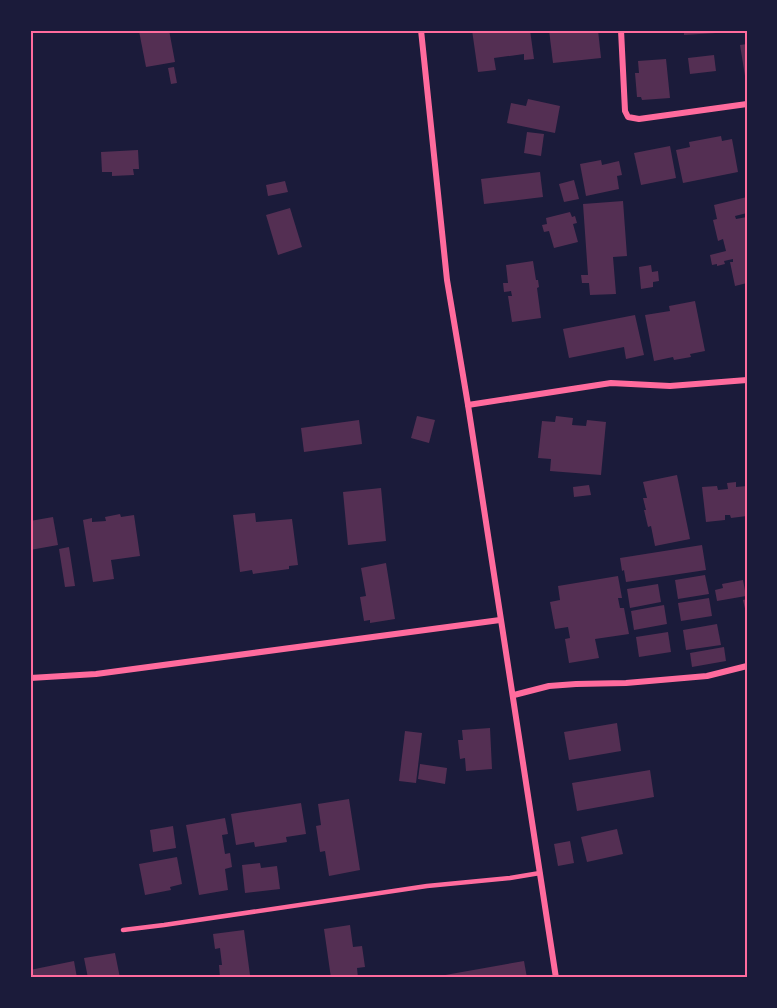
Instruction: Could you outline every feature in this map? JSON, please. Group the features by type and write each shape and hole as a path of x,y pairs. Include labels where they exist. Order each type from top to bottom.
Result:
{"street":[{"path":"421,30 447,280 500,620 514,695 556,978"},
{"path":"621,30 625,111 628,117 639,119 747,104"},
{"path":"468,405 611,383 670,386 747,380"},
{"path":"30,678 107,672 500,620"},
{"path":"514,695 549,686 626,683 707,676 747,666"}],"lane":[{"path":"123,930 427,886 540,873"}],"building":[{"path":"169,30 175,62 146,67 139,31"},
{"path":"472,30 530,30 534,59 524,60 524,54 494,58 496,70 478,72"},
{"path":"549,30 598,30 601,58 553,63"},
{"path":"684,30 716,30 716,33 684,35"},
{"path":"747,44 747,82 746,82 740,45"},
{"path":"714,55 716,71 690,74 688,58"},
{"path":"666,59 670,98 642,100 641,97 637,97 635,73 639,73 638,61"},
{"path":"174,67 177,83 171,84 168,68"},
{"path":"528,99 560,106 555,133 507,123 511,103 526,106"},
{"path":"527,132 544,134 541,156 524,153"},
{"path":"721,136 722,141 732,139 738,172 683,183 676,150 690,147 689,142"},
{"path":"670,146 676,178 641,185 634,153"},
{"path":"138,150 139,169 133,169 134,175 112,176 112,172 102,172 101,152"},
{"path":"601,160 602,165 619,161 622,175 617,176 619,189 586,196 580,164"},
{"path":"540,172 543,197 484,204 481,179"},
{"path":"574,180 579,199 564,202 559,184"},
{"path":"285,181 288,192 268,196 266,185"},
{"path":"747,197 747,213 735,216 736,219 747,217 747,283 735,286 730,262 733,262 733,259 724,261 725,264 712,265 710,255 726,251 723,239 718,241 713,220 717,219 714,205"},
{"path":"623,201 627,256 613,257 616,294 590,295 589,283 582,283 581,275 588,275 583,204"},
{"path":"290,208 302,247 278,255 266,215"},
{"path":"570,212 572,217 575,216 577,223 573,224 578,242 554,248 549,231 544,232 542,225 547,224 546,218"},
{"path":"533,261 539,287 537,288 541,318 512,322 508,296 512,296 511,291 504,292 503,283 508,283 506,265"},
{"path":"651,265 652,272 658,271 659,281 653,282 653,287 641,289 639,267"},
{"path":"695,301 705,351 690,354 691,357 674,360 673,357 654,361 645,315 670,311 669,306"},
{"path":"635,315 644,355 626,359 624,347 569,358 563,329"},
{"path":"417,416 435,420 429,443 411,438"},
{"path":"556,416 573,418 572,425 586,426 587,420 606,422 601,475 550,471 551,459 538,458 542,421 555,422"},
{"path":"359,420 362,444 304,452 301,428"},
{"path":"677,475 690,539 655,546 651,526 648,527 644,510 646,510 643,498 647,498 643,482"},
{"path":"736,482 736,487 747,486 747,516 731,518 730,515 725,515 725,520 706,522 702,487 717,486 718,490 728,489 727,483"},
{"path":"589,485 591,495 574,497 573,487"},
{"path":"381,488 386,541 348,545 343,492"},
{"path":"255,513 256,522 292,519 298,565 289,566 289,569 253,574 252,570 240,572 233,515"},
{"path":"120,514 121,517 134,515 140,556 111,560 114,579 93,582 83,520 92,518 92,522 106,521 105,517"},
{"path":"53,517 58,545 30,550 30,521"},
{"path":"702,545 706,570 626,582 620,558"},
{"path":"69,547 75,586 65,587 59,549"},
{"path":"386,563 395,619 370,623 370,620 364,621 360,597 366,596 361,568"},
{"path":"705,575 709,594 678,599 675,580"},
{"path":"618,576 622,598 618,598 620,608 624,608 629,634 595,639 599,658 569,663 565,639 570,638 568,627 555,629 550,602 560,600 558,586"},
{"path":"743,580 746,596 717,601 715,590 723,588 722,584"},
{"path":"658,584 661,602 630,608 627,589"},
{"path":"709,598 712,616 681,621 678,603"},
{"path":"747,599 747,613 746,613 743,600"},
{"path":"664,605 667,624 634,630 631,611"},
{"path":"717,624 721,645 686,650 683,630"},
{"path":"668,632 671,652 639,657 636,637"},
{"path":"724,647 726,661 692,667 690,653"},
{"path":"617,723 621,751 569,760 564,732"},
{"path":"490,728 492,769 466,771 465,758 460,759 458,740 463,740 462,730"},
{"path":"405,731 422,733 416,783 399,781"},
{"path":"420,764 447,768 445,784 418,779"},
{"path":"650,770 654,797 577,811 572,783"},
{"path":"349,799 360,870 329,876 325,851 320,852 316,826 321,825 318,804"},
{"path":"301,803 306,834 286,837 287,842 255,847 254,842 236,845 231,814"},
{"path":"225,818 228,834 222,835 225,854 230,853 232,867 225,869 228,890 199,895 186,825"},
{"path":"173,826 176,848 153,852 150,830"},
{"path":"617,829 623,854 587,862 581,837"},
{"path":"570,841 574,863 558,866 554,844"},
{"path":"177,857 182,884 170,887 171,890 145,895 139,864"},
{"path":"260,863 261,868 277,866 280,889 245,893 242,865"},
{"path":"350,925 353,947 362,946 365,967 357,968 358,978 331,978 324,929"},
{"path":"244,930 250,975 220,978 219,965 222,965 220,948 215,949 213,934"},
{"path":"115,953 120,978 88,978 84,958"},
{"path":"74,961 77,978 30,978 30,970"},
{"path":"524,961 527,978 434,978 434,977"}]}
